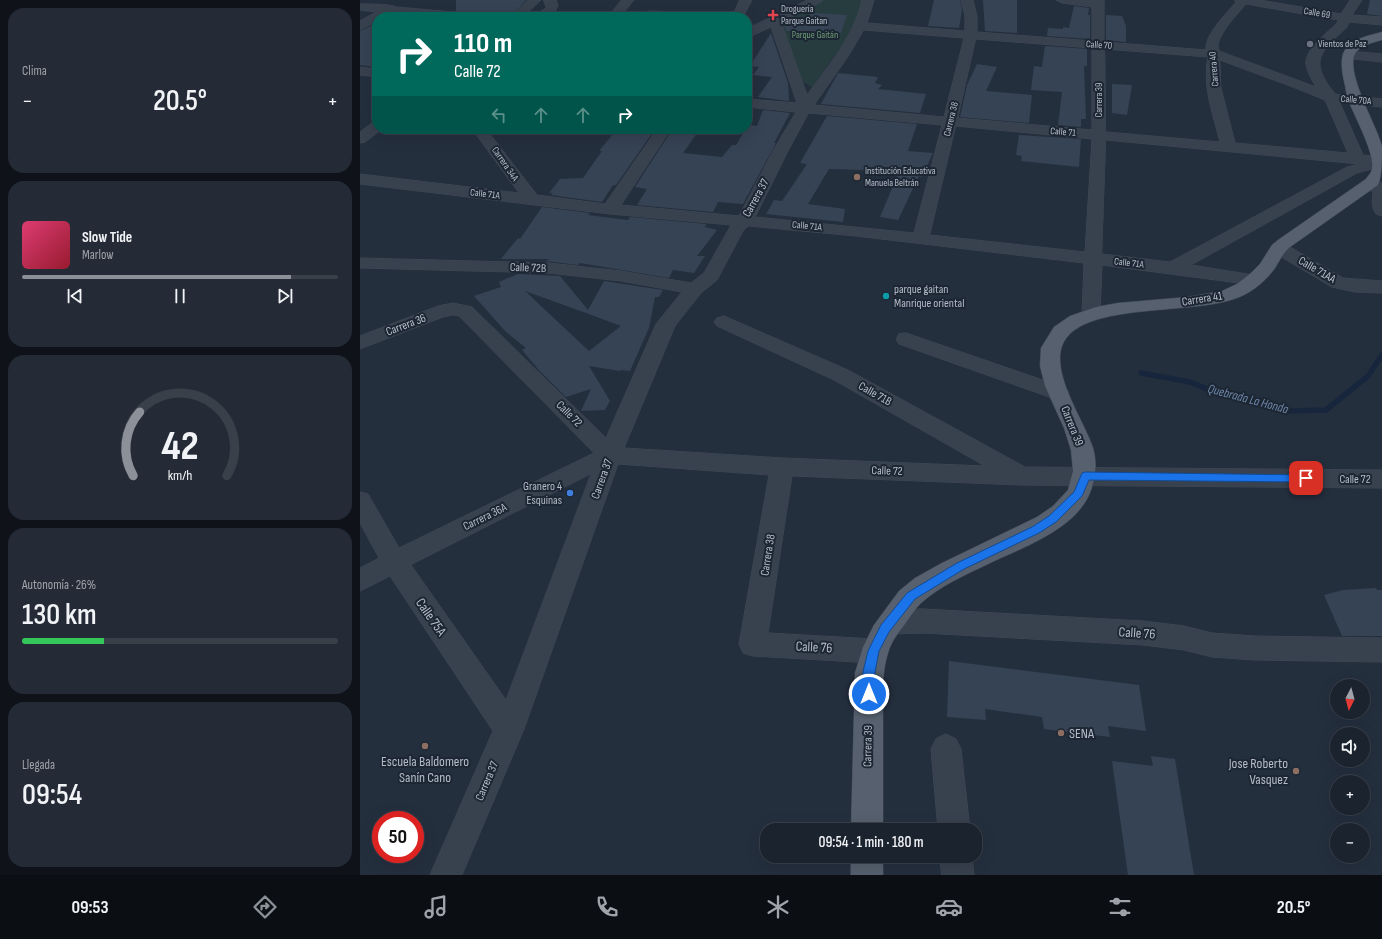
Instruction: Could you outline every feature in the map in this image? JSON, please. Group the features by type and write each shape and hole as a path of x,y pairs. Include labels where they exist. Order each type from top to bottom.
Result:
{"main road":[{"path":"1372,182 1378,173 1380,159 1355,100 1346,65 1348,55 1353,48 1366,40 1382,36"},
{"name":"Carrera 41","path":"1091,314 1139,306 1216,298 1240,290 1254,280 1265,269 1279,248 1372,182"},
{"name":"Carrera 39","path":"867,823 869,672 874,651 885,628 911,596 961,566 1035,530 1053,519 1078,494 1085,476 1085,462 1078,435 1059,393 1049,364 1049,356 1053,342 1067,326 1091,314"},
{"path":"867,863 867,875"}],"street":[{"path":"385,12 406,0"},
{"path":"522,12 535,0"},
{"path":"547,12 551,10 552,5 550,0"},
{"path":"618,12 628,0"},
{"path":"740,12 746,0"},
{"path":"752,32 817,0"},
{"name":"Carrera 37","path":"446,875 509,729 610,455 666,324 695,289 711,276 736,229 745,220 805,108 860,26 867,8 868,0"},
{"name":"Carrera 38","path":"921,238 971,35 971,16 967,0"},
{"path":"1062,0 1099,2"},
{"name":"Calle 69","path":"1243,0 1344,18 1382,21"},
{"name":"Carrera 40","path":"1229,148 1216,99 1212,61 1214,54 1212,49 1215,38 1243,0"},
{"path":"1356,0 1344,18 1343,24 1318,48 1312,62 1320,83 1331,98 1357,158"},
{"name":"Carrera 39","path":"1091,314 1099,135 1099,2"},
{"path":"360,7 414,12"},
{"path":"360,26 372,19"},
{"path":"775,21 805,108"},
{"name":"Calle 70","path":"860,26 1214,54 1303,86 1331,98"},
{"path":"1348,55 1382,58"},
{"path":"360,71 372,72"},
{"name":"Calle 70A","path":"1331,98 1382,102"},
{"name":"Calle 71","path":"752,103 1229,148 1380,159"},
{"path":"360,138 372,130"},
{"name":"Carrera 34A","path":"483,134 531,199"},
{"path":"610,209 661,134"},
{"path":"1173,268 1192,256 1352,170 1380,159"},
{"name":"Calle 71A","path":"360,179 610,209 745,220 921,238 1094,258 1254,280"},
{"path":"1372,182 1381,192 1380,204 1382,212"},
{"name":"Calle 71AA","path":"1279,248 1338,283 1355,286 1382,287"},
{"name":"Calle 72B","path":"360,263 549,268 621,276 695,289"},
{"name":"Calle 72","path":"452,309 465,311 610,455 782,467 1021,476 1382,479"},
{"name":"Carrera 36","path":"360,343 438,312 452,309"},
{"name":"Calle 71B","path":"724,322 841,375 1021,476"},
{"name":"Carrera 39","path":"906,340 1059,393"},
{"name":"Carrera 36A","path":"360,580 610,455"},
{"name":"Carrera 38","path":"754,644 782,467"},
{"name":"Calle 75A","path":"360,501 394,562 509,729"},
{"name":"Calle 76","path":"891,622 924,621 1142,633 1184,638 1212,645 1255,648 1382,650"},
{"name":"Calle 76","path":"754,644 874,651"},
{"path":"946,748 953,823"},
{"path":"957,863 958,875"}],"green space":[{"name":"Parque Gaitán","path":"821,0 868,0 856,32 837,52 812,87 795,77 775,21 798,14"}],"building":[{"path":"456,0 526,0 515,12 456,11"},
{"path":"934,0 960,0 962,10 959,28 928,26"},
{"path":"983,0 1017,0 1017,33 985,31"},
{"path":"1370,0 1382,0 1382,16 1367,14"},
{"path":"1074,6 1089,8 1088,15 1090,15 1090,39 1047,36 1048,28 1069,28"},
{"path":"813,13 847,15 841,33 786,31 784,26"},
{"path":"1106,15 1122,16 1126,26 1126,42 1106,40"},
{"path":"372,25 372,66 360,65 360,31"},
{"path":"771,33 788,83 789,101 758,97 772,77 753,75 759,67 752,66 752,63"},
{"path":"1045,46 1087,49 1087,66 1084,66 1086,119 1081,119 1081,127 1058,125 1062,92 1031,90 1034,66 1042,67"},
{"path":"977,64 997,67 986,91 1032,95 1029,123 960,117 967,85"},
{"path":"838,73 878,77 875,83 882,85 878,89 926,94 920,113 821,104"},
{"path":"1112,84 1132,85 1127,115 1112,113"},
{"path":"763,110 790,113 774,143 776,143 743,204 718,202 713,212 637,205 647,189 635,187 669,134 696,134 683,153 722,157 732,145 736,145 743,134 752,134 752,125 757,126"},
{"name":"Institución Educativa Manuela Beltrán","path":"827,116 917,124 908,151 933,153 922,177 919,176 898,220 880,217 898,174 866,170 829,169 808,204 845,209 843,222 766,214 774,200 782,201 807,164 800,163"},
{"path":"613,134 652,134 616,185 613,185 602,202 551,195 553,193 549,193 560,179 583,178 602,151 599,151"},
{"path":"1019,135 1081,139 1079,167 1021,161 1022,156 1016,155"},
{"path":"542,207 590,213 588,215 628,220 630,217 706,224 705,227 717,230 697,256 705,256 694,273 673,270 669,278 580,263 578,265 545,261 550,259 501,259 518,238 520,239"},
{"path":"518,274 560,276 588,310 604,281 663,290 659,297 655,297 649,328 630,371 620,371 589,366 610,401 605,410 581,411 591,389 566,397 538,369 522,350 526,348 506,332 474,296 501,287 499,282","holes":["525,291 621,326 589,351"]},
{"path":"1376,588 1377,590 1382,590 1382,636 1342,636 1324,595 1343,590"},
{"path":"949,661 1139,685 1146,731 1108,726 1110,737 1044,729 1042,717 985,709 986,720 947,717"},
{"path":"1151,756 1175,759 1194,875 1128,875 1112,761 1153,766"}],"waterway":[{"name":"Quebrada La Honda","path":"1141,373 1190,382 1220,394 1288,411 1326,410 1368,376 1382,355"}],"place":[{"name":"Droguería Parque Gaitan","path":"773,15"},
{"name":"Vientos de Paz","path":"1310,44"},
{"name":"Institución Educativa Manuela Beltrán","path":"857,177"},
{"name":"parque gaitan Manrique oriental","path":"886,296"},
{"name":"Granero 4 Esquinas","path":"570,493"},
{"name":"SENA","path":"1061,733"},
{"name":"Escuela Baldomero Sanín Cano","path":"425,746"},
{"name":"Jose Roberto Vasquez","path":"1296,771"}],"route":[{"path":"869,694 869,672 874,651 885,628 911,596 942,576 1035,530 1053,519 1078,494 1085,476 1306,478"}]}
